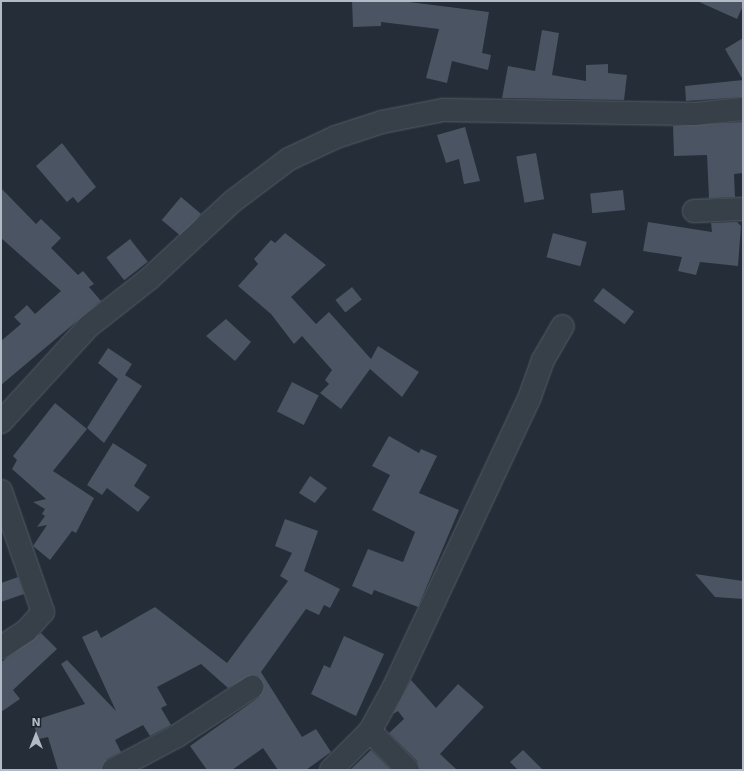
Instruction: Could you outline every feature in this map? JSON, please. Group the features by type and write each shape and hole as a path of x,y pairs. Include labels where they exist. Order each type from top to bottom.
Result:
{"street":[{"path":"1,422 89,326 149,279 233,201 289,159 336,137 382,122 443,110 694,114 743,109"},
{"path":"694,211 743,209"},
{"path":"332,770 370,731 421,630 543,360 563,326"},
{"path":"1,491 43,612 26,631 1,647"},
{"path":"113,770 177,736 252,688"},
{"path":"370,731 408,770"}],"building":[{"path":"352,1 401,1 489,12 482,53 491,55 488,70 452,61 447,83 426,78 439,29 381,22 381,26 353,27"},
{"path":"697,1 743,1 743,6 737,19"},
{"path":"542,30 559,33 552,75 586,81 586,65 608,64 608,73 627,75 624,100 502,98 508,66 535,71"},
{"path":"743,38 743,80 725,49"},
{"path":"743,80 743,97 686,101 685,86"},
{"path":"743,122 743,173 734,174 735,197 709,198 707,155 674,156 673,126"},
{"path":"465,127 480,181 464,184 459,159 446,163 437,135"},
{"path":"62,143 96,187 78,203 73,197 67,202 36,166"},
{"path":"536,153 544,199 524,203 516,156"},
{"path":"1,188 36,224 41,219 61,238 51,248 78,275 83,271 94,284 89,287 101,301 1,385 1,341 21,324 14,317 27,305 35,314 61,291 1,238"},
{"path":"623,190 625,210 592,213 590,193"},
{"path":"181,197 201,214 182,237 162,220"},
{"path":"648,222 712,232 711,223 737,222 741,226 738,266 700,262 696,275 678,271 682,257 643,251"},
{"path":"285,233 326,265 291,297 316,324 329,312 371,359 378,346 419,372 402,397 370,369 341,409 320,393 329,384 325,380 332,370 302,336 294,344 271,314 238,286 258,264 254,259 271,240 275,243"},
{"path":"553,233 587,242 580,266 547,257"},
{"path":"130,239 148,262 124,280 106,257"},
{"path":"352,287 362,300 345,313 335,300"},
{"path":"603,288 634,311 625,324 593,301"},
{"path":"226,319 251,342 235,361 206,336"},
{"path":"108,348 132,364 125,375 142,386 104,443 87,428 118,379 98,363"},
{"path":"292,382 319,396 304,425 277,411"},
{"path":"55,403 87,429 53,471 94,498 76,533 72,531 50,560 33,546 47,525 37,527 45,516 42,514 45,509 33,502 46,499 12,469 17,460 13,456"},
{"path":"389,436 419,453 421,449 437,456 419,493 459,510 418,607 374,590 372,595 352,586 368,549 403,562 415,532 372,510 390,475 372,466"},
{"path":"113,443 147,465 134,486 150,497 138,512 107,488 102,495 87,485"},
{"path":"310,476 327,488 315,503 299,493"},
{"path":"285,519 318,531 304,571 340,589 330,608 324,605 319,615 306,609 261,672 302,737 316,729 331,752 306,770 278,770 263,748 232,770 207,770 190,746 259,697 264,686 258,676 252,675 228,688 201,664 157,687 167,705 161,708 171,725 150,736 143,725 115,740 121,752 107,759 101,770 58,770 48,737 39,739 32,721 85,704 61,664 67,660 116,711 82,637 97,630 101,638 155,607 227,663 288,581 280,576 292,553 275,546"},
{"path":"695,574 743,581 743,599 715,597"},
{"path":"18,577 24,594 1,602 1,583"},
{"path":"41,633 57,649 13,690 20,699 1,712 1,662"},
{"path":"344,636 384,654 356,716 311,694 324,665 330,668"},
{"path":"411,680 436,708 458,684 484,707 440,754 457,770 420,770 417,761 389,733 404,719 398,711 393,714"},
{"path":"371,750 391,770 350,770"},
{"path":"523,750 543,770 518,770 510,762"}]}
